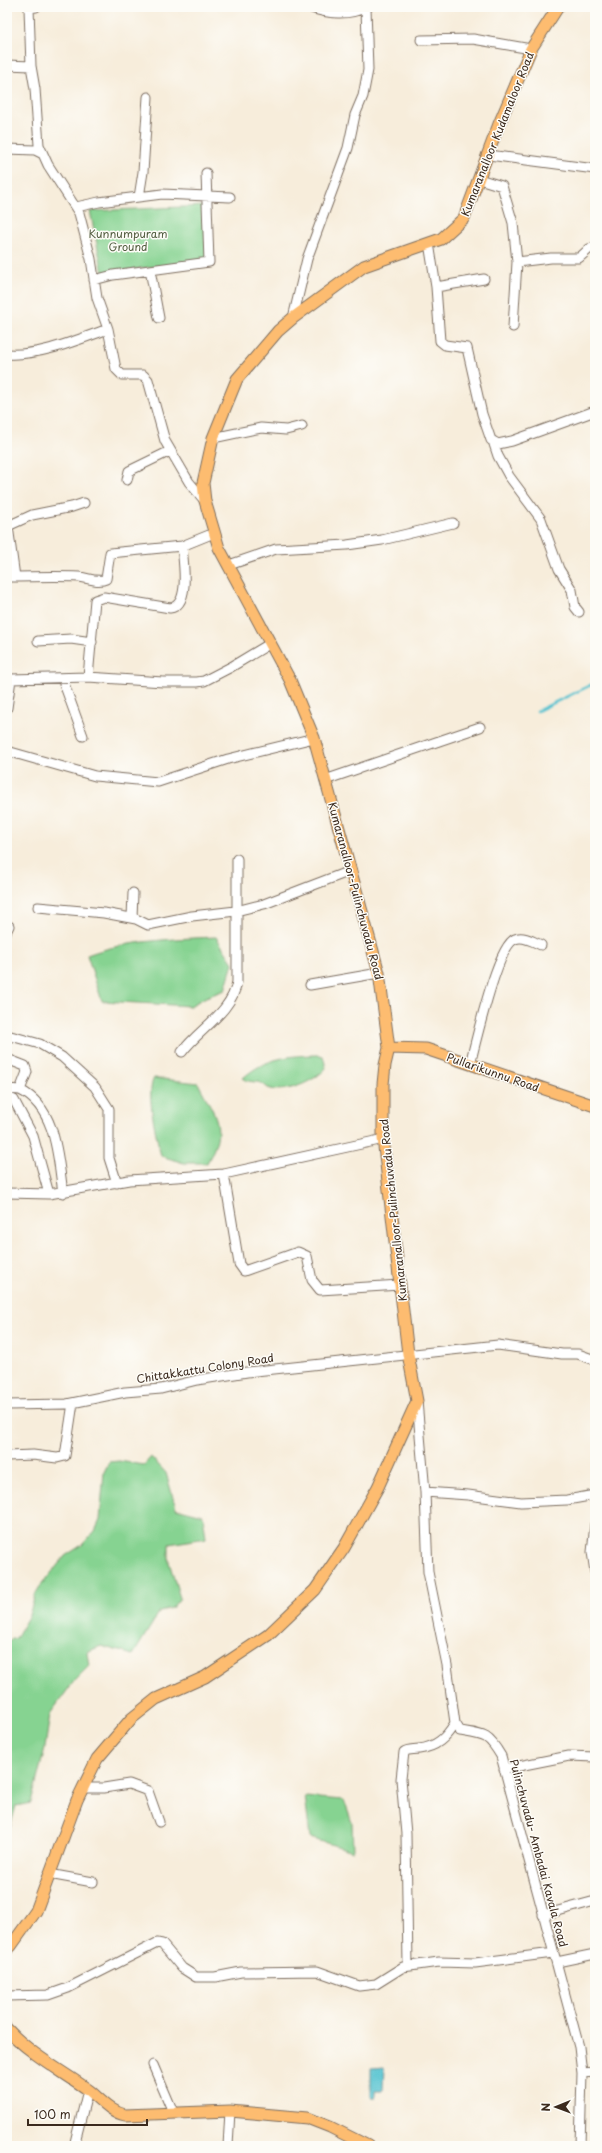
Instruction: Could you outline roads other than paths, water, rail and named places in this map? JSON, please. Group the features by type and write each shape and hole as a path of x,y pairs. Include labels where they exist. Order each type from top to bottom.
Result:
{"main road":[{"name":"Kumaranalloor Kudamaloor Road","path":"205,501 203,483 213,438 237,379 263,348 292,318 364,266 441,239 464,218 499,124 531,49 558,7"},
{"name":"Kumaranalloor-Pulinchuvadu Road","path":"205,501 219,548 290,680 314,738 378,973 389,1048 383,1084 384,1139 408,1354 417,1401"},
{"name":"Pullarikunnu Road","path":"389,1048 426,1049 595,1106"},
{"path":"7,1949 11,1946 36,1911 83,1788 97,1759 131,1719 156,1699 205,1678 268,1635 315,1590 344,1548 378,1487 417,1401"},
{"path":"7,2029 34,2053 88,2090 117,2113 125,2115 230,2111 307,2118 330,2127 368,2146"}],"street":[{"path":"36,7 29,8 30,66 35,89 39,145 76,207 84,226 97,298 108,330 118,373 144,375 148,380 160,426 170,451 189,482 205,501"},
{"path":"292,318 307,259 348,148 355,115 363,96 368,70 367,7 344,13 328,13 309,7"},
{"path":"421,40 473,39 531,49"},
{"path":"7,65 30,66"},
{"path":"139,197 143,172 148,97"},
{"path":"7,149 35,150 43,154"},
{"path":"489,154 595,169"},
{"path":"94,280 113,275 209,262 206,173"},
{"path":"479,179 502,186 505,191 505,198 513,223 517,262 513,327"},
{"path":"76,207 99,202 139,197 183,194 230,198"},
{"path":"430,243 436,286 440,341 445,345 467,348 482,414 498,456 509,476 541,520 559,569 572,590 575,607 579,612"},
{"path":"517,262 551,258 579,258 590,248 595,247"},
{"path":"150,270 159,318"},
{"path":"436,286 484,279"},
{"path":"7,354 17,355 53,347 108,330"},
{"path":"492,441 498,444 512,441 595,411"},
{"path":"213,438 261,428 286,430 302,426"},
{"path":"126,480 129,471 170,451"},
{"path":"84,502 72,507 32,515 7,525 11,577 43,576 81,578 102,581"},
{"path":"229,565 276,549 347,545 382,540 453,523"},
{"path":"88,676 92,642 94,603 97,599 102,581 106,579 110,553 182,546 214,533"},
{"path":"97,599 104,597 170,608 176,607 180,602 184,588 182,546"},
{"path":"38,641 71,638 92,642"},
{"path":"7,708 11,679 88,676 163,682 204,681 253,655 271,643"},
{"path":"62,678 82,736"},
{"path":"325,780 480,727"},
{"path":"7,751 94,776 158,782 228,759 314,738"},
{"path":"182,1052 224,1008 235,993 237,982 237,859"},
{"path":"38,907 104,913 132,918 148,925 192,916 236,911 264,904 350,871"},
{"path":"132,918 133,893"},
{"path":"470,1064 496,972 508,943 516,938 526,939 541,945"},
{"path":"310,985 378,973"},
{"path":"7,1035 40,1044 62,1057 95,1087 109,1109 109,1158 117,1183"},
{"path":"7,1060 25,1066 27,1072 20,1090"},
{"path":"7,1089 20,1090 40,1107 50,1126 57,1147 63,1193"},
{"path":"7,1098 14,1100 34,1136 48,1194"},
{"path":"7,1193 63,1193 129,1180 224,1174 384,1139"},
{"path":"224,1174 240,1264 244,1271 298,1252 307,1256 312,1280 320,1290 400,1285"},
{"name":"Chittakkattu Colony Road","path":"7,1405 72,1403 125,1392 161,1389 197,1380 247,1372 498,1345 562,1354 578,1354 595,1360"},
{"path":"408,1966 406,1834 401,1779 404,1752 408,1750 430,1747 439,1743 455,1723 447,1665 429,1578 425,1492 417,1401"},
{"path":"7,1456 33,1455 57,1458 64,1456 72,1403"},
{"path":"425,1492 468,1495 521,1502 567,1500 595,1495"},
{"path":"595,1524 592,1552 595,1572"},
{"name":"Pulinchuvadu- Ambadai Kavala Road","path":"455,1723 460,1731 482,1735 492,1740 501,1756 579,2047 582,2073 580,2146"},
{"path":"504,1769 569,1756 595,1757"},
{"path":"83,1788 104,1788 129,1784 148,1790 159,1822"},
{"path":"50,1874 93,1882"},
{"path":"543,1915 595,1901"},
{"path":"7,1996 48,1995 68,1988 156,1943 162,1944 182,1968 196,1977 215,1977 241,1972 318,1971 359,1986 376,1984 403,1967 408,1966 439,1962 475,1963 595,1954"},
{"path":"153,2065 173,2112"},
{"path":"582,2073 595,2072"},
{"path":"74,2146 88,2090"},
{"path":"228,2146 230,2111"}],"water":[{"path":"384,2067 383,2090 376,2090 376,2097 371,2097 371,2068"}],"waterway":[{"path":"537,711 595,683"}],"park label":[{"name":"Kunnumpuram Ground","path":"128,239"}]}
